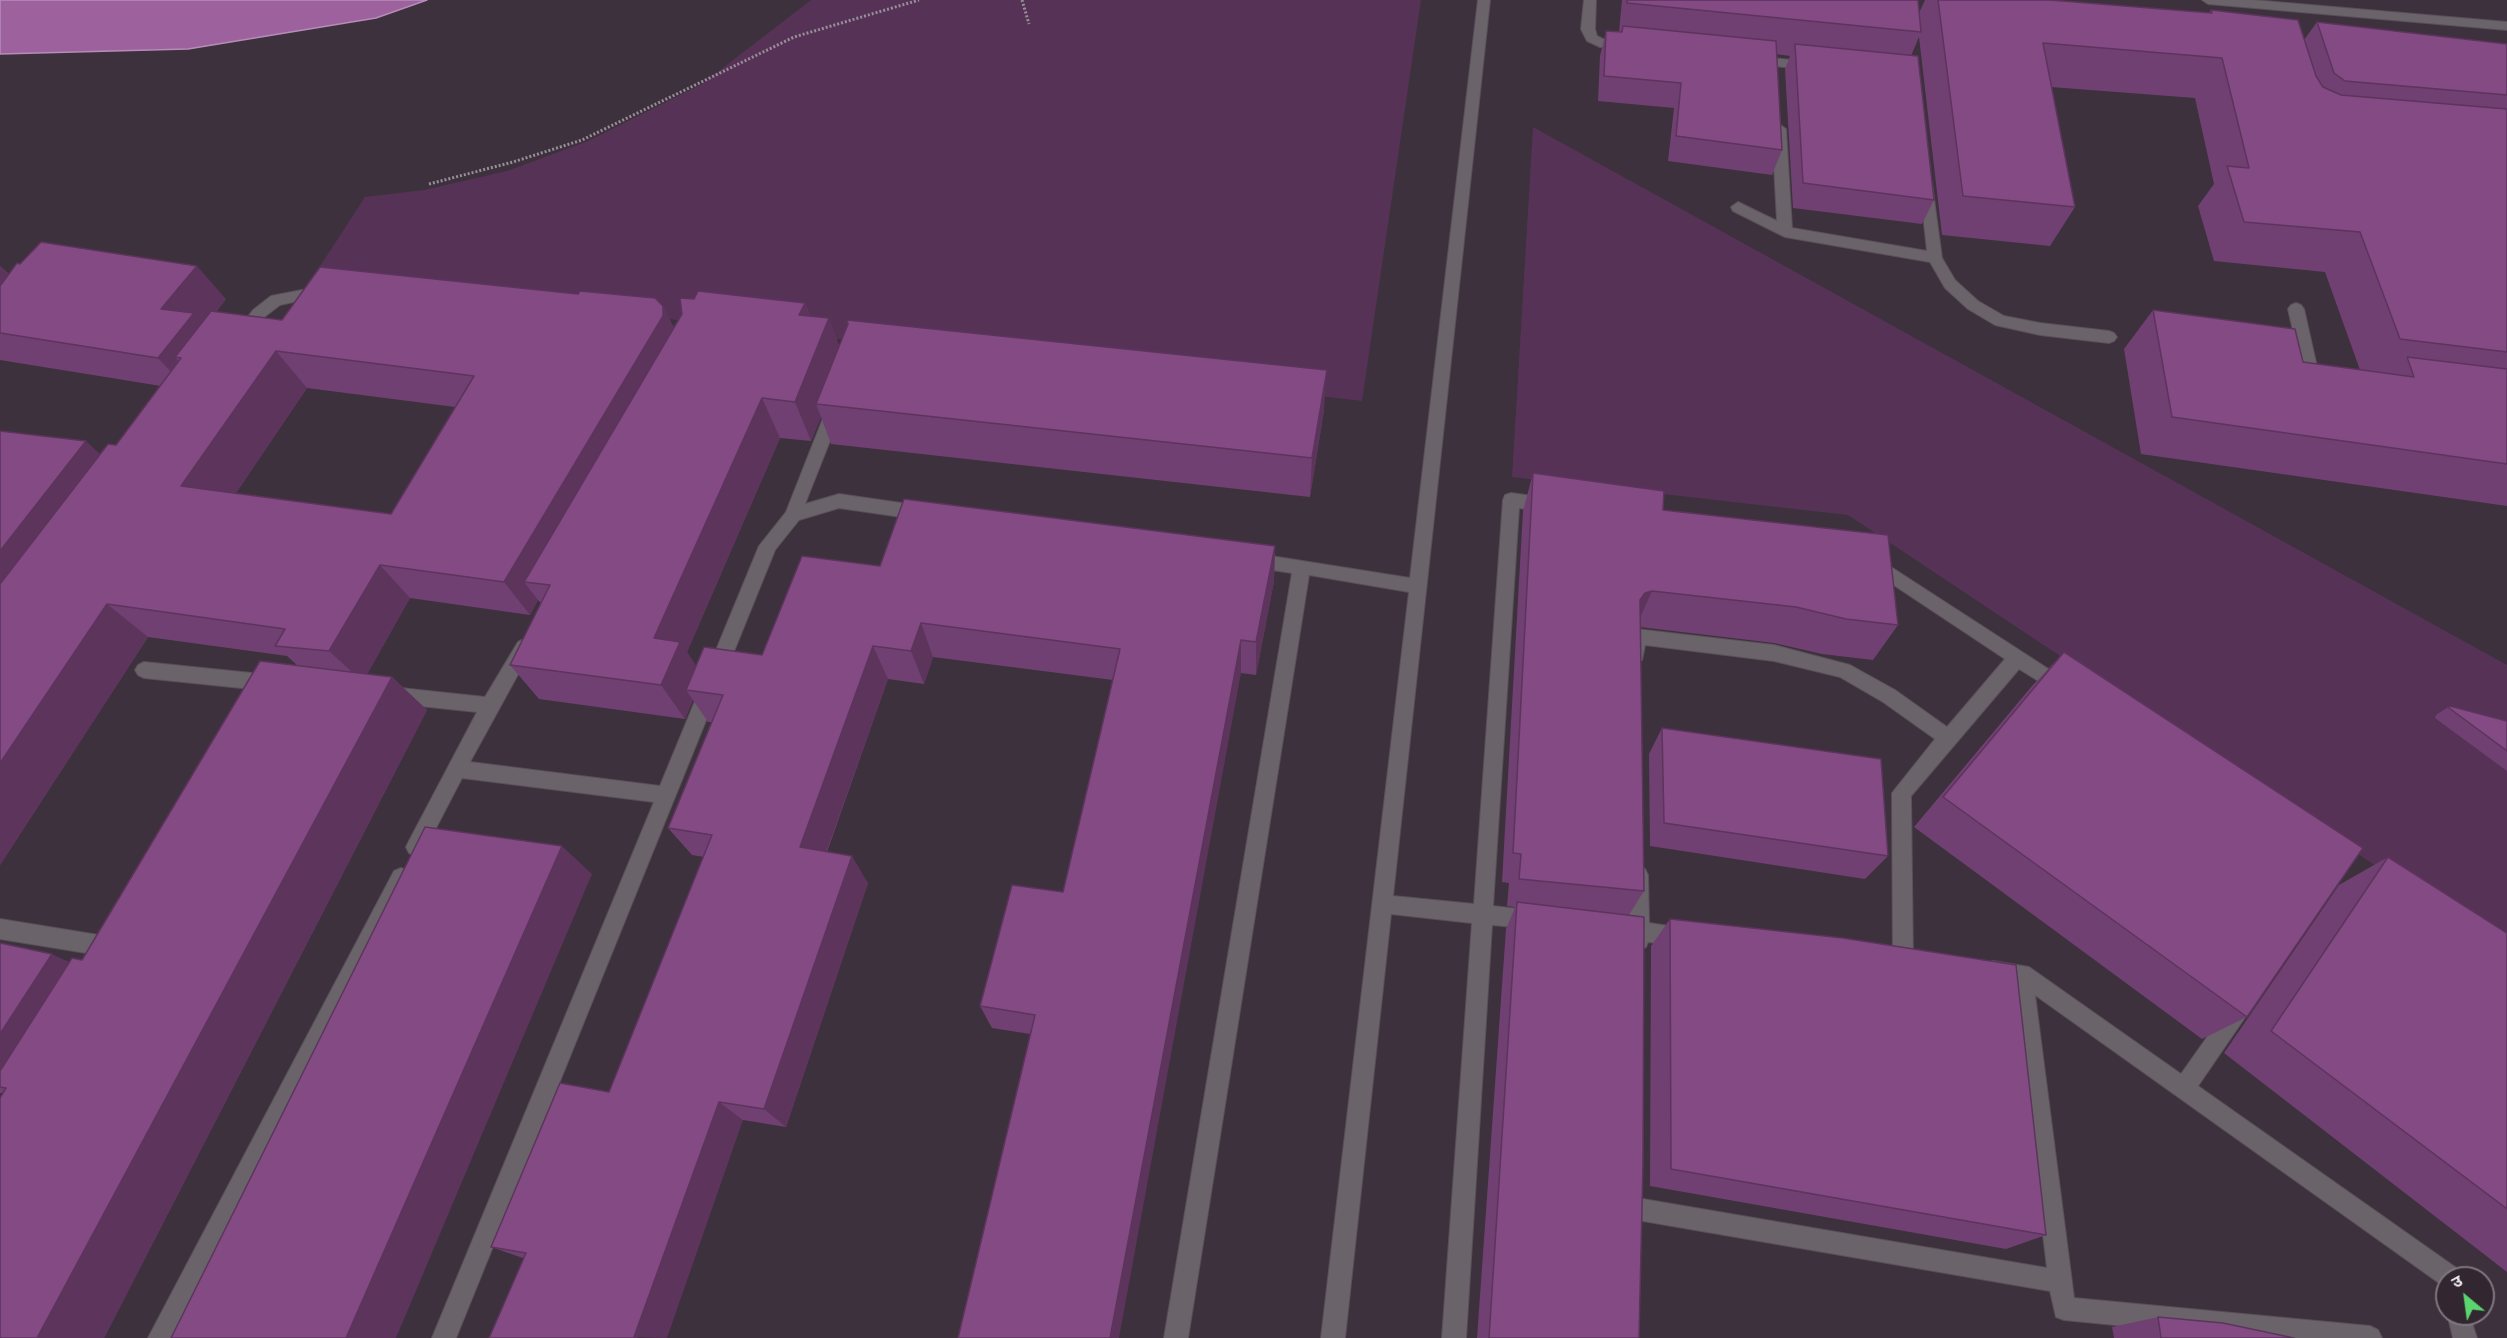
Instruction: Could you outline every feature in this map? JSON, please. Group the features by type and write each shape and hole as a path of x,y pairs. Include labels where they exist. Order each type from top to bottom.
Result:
{"street":[{"path":"1333,1338 1484,0"},
{"path":"1590,0 1588,29 1592,38 1600,43 1635,47"},
{"path":"2208,0 2365,7 2507,26"},
{"path":"1741,59 1776,69 1822,67"},
{"path":"1779,119 1785,232"},
{"path":"1926,178 1935,258 1950,284 1973,305 2000,321 2040,329 2109,337"},
{"path":"1738,207 1785,232 1935,258"},
{"path":"230,351 258,314 276,300 307,294 342,297"},
{"path":"2296,309 2310,370 2319,378 2341,384"},
{"path":"444,1338 768,546 793,515 839,397"},
{"path":"1454,1338 1481,914 1511,500 1568,508"},
{"path":"793,515 839,501 946,517"},
{"path":"1856,551 2076,698"},
{"path":"1230,557 1418,586"},
{"path":"1176,1338 1302,567"},
{"path":"160,1338 490,705 531,633"},
{"path":"1636,671 1636,636 1774,654 1844,670 1888,696 1948,738"},
{"path":"1903,961 1901,793 2017,658"},
{"path":"144,670 285,684"},
{"path":"375,694 490,705"},
{"path":"458,768 666,795"},
{"path":"1638,861 1639,966"},
{"path":"1382,904 1560,923"},
{"path":"1605,928 1696,938"},
{"path":"0,929 135,945 119,970"},
{"path":"1880,958 1927,964"},
{"path":"1974,969 2022,974 2435,1267"},
{"path":"2022,974 2064,1309 2370,1338"},
{"path":"2184,1089 2250,993"},
{"path":"1636,1232 1637,1186"},
{"path":"1637,1209 2060,1281"}],"path":[{"path":"429,183 513,162 582,140 794,37 919,0"},
{"path":"1022,0 1029,24"}],"shaded area":[{"path":"0,0 427,0 376,18 188,49 0,54"},
{"path":"811,0 1421,0 1362,401 313,277 365,197 424,190 507,171 588,141 702,84"},
{"path":"1533,127 2507,665 2507,953 1848,515 1512,477"}],"building":[{"path":"1627,0 1918,0 1921,32 1627,3"},
{"path":"1938,0 2050,0 2212,13 2211,10 2298,20 2316,76 2323,87 2341,95 2507,109 2507,352 2400,339 2360,232 2244,222 2227,166 2249,168 2222,58 2043,43 2075,207 1963,196"},
{"path":"2317,22 2507,44 2507,95 2345,81 2334,73"},
{"path":"1623,26 1776,41 1782,150 1676,136 1681,83 1604,76 1606,31 1622,32"},
{"path":"1795,44 1918,56 1934,200 1803,183"},
{"path":"41,242 197,266 161,309 194,313 158,358 0,333 0,286 17,263 20,264"},
{"path":"320,267 578,294 580,291 655,298 663,306 663,316 504,582 380,565 329,651 275,646 285,629 107,604 0,763 0,584 108,444 116,445 181,358 175,357 211,311 282,320","holes":["276,351 474,376 391,514 181,486"]},
{"path":"698,291 805,303 799,315 829,318 795,402 762,398 654,638 680,642 661,685 510,665 550,585 524,582 682,314 680,298 694,299"},
{"path":"2153,310 2295,329 2303,362 2414,377 2407,357 2507,369 2507,464 2172,417"},
{"path":"847,320 1327,370 1312,458 816,404 848,324"},
{"path":"0,431 86,441 0,551"},
{"path":"1533,473 1664,491 1663,510 1888,535 1898,625 1846,619 1796,607 1652,591 1645,593 1640,600 1644,891 1519,879 1521,854 1513,853"},
{"path":"904,499 1275,546 1256,642 1241,640 1110,1338 958,1338 1035,1015 980,1006 1012,885 1063,892 1120,649 921,623 911,651 873,646 800,847 852,856 764,1109 719,1102 634,1337 637,1338 489,1338 526,1253 491,1247 560,1083 609,1092 712,835 668,828 723,695 686,690 704,647 762,655 802,556 880,566"},
{"path":"2064,652 2363,848 2247,1017 1943,797"},
{"path":"260,661 392,677 37,1338 0,1338 0,1098 6,1088 0,1087 0,1071 72,958 82,960"},
{"path":"2450,706 2507,721 2507,751 2449,708"},
{"path":"1662,728 1881,759 1888,856 1664,823"},
{"path":"425,827 562,846 346,1338 171,1338"},
{"path":"2388,857 2507,933 2507,1209 2271,1031"},
{"path":"1517,902 1644,917 1643,1164 1639,1338 1489,1338"},
{"path":"1670,919 1843,938 2016,965 2046,1235 1671,1169"},
{"path":"0,943 52,954 0,1034"},
{"path":"2158,1317 2223,1323 2294,1338 2161,1338"}]}
